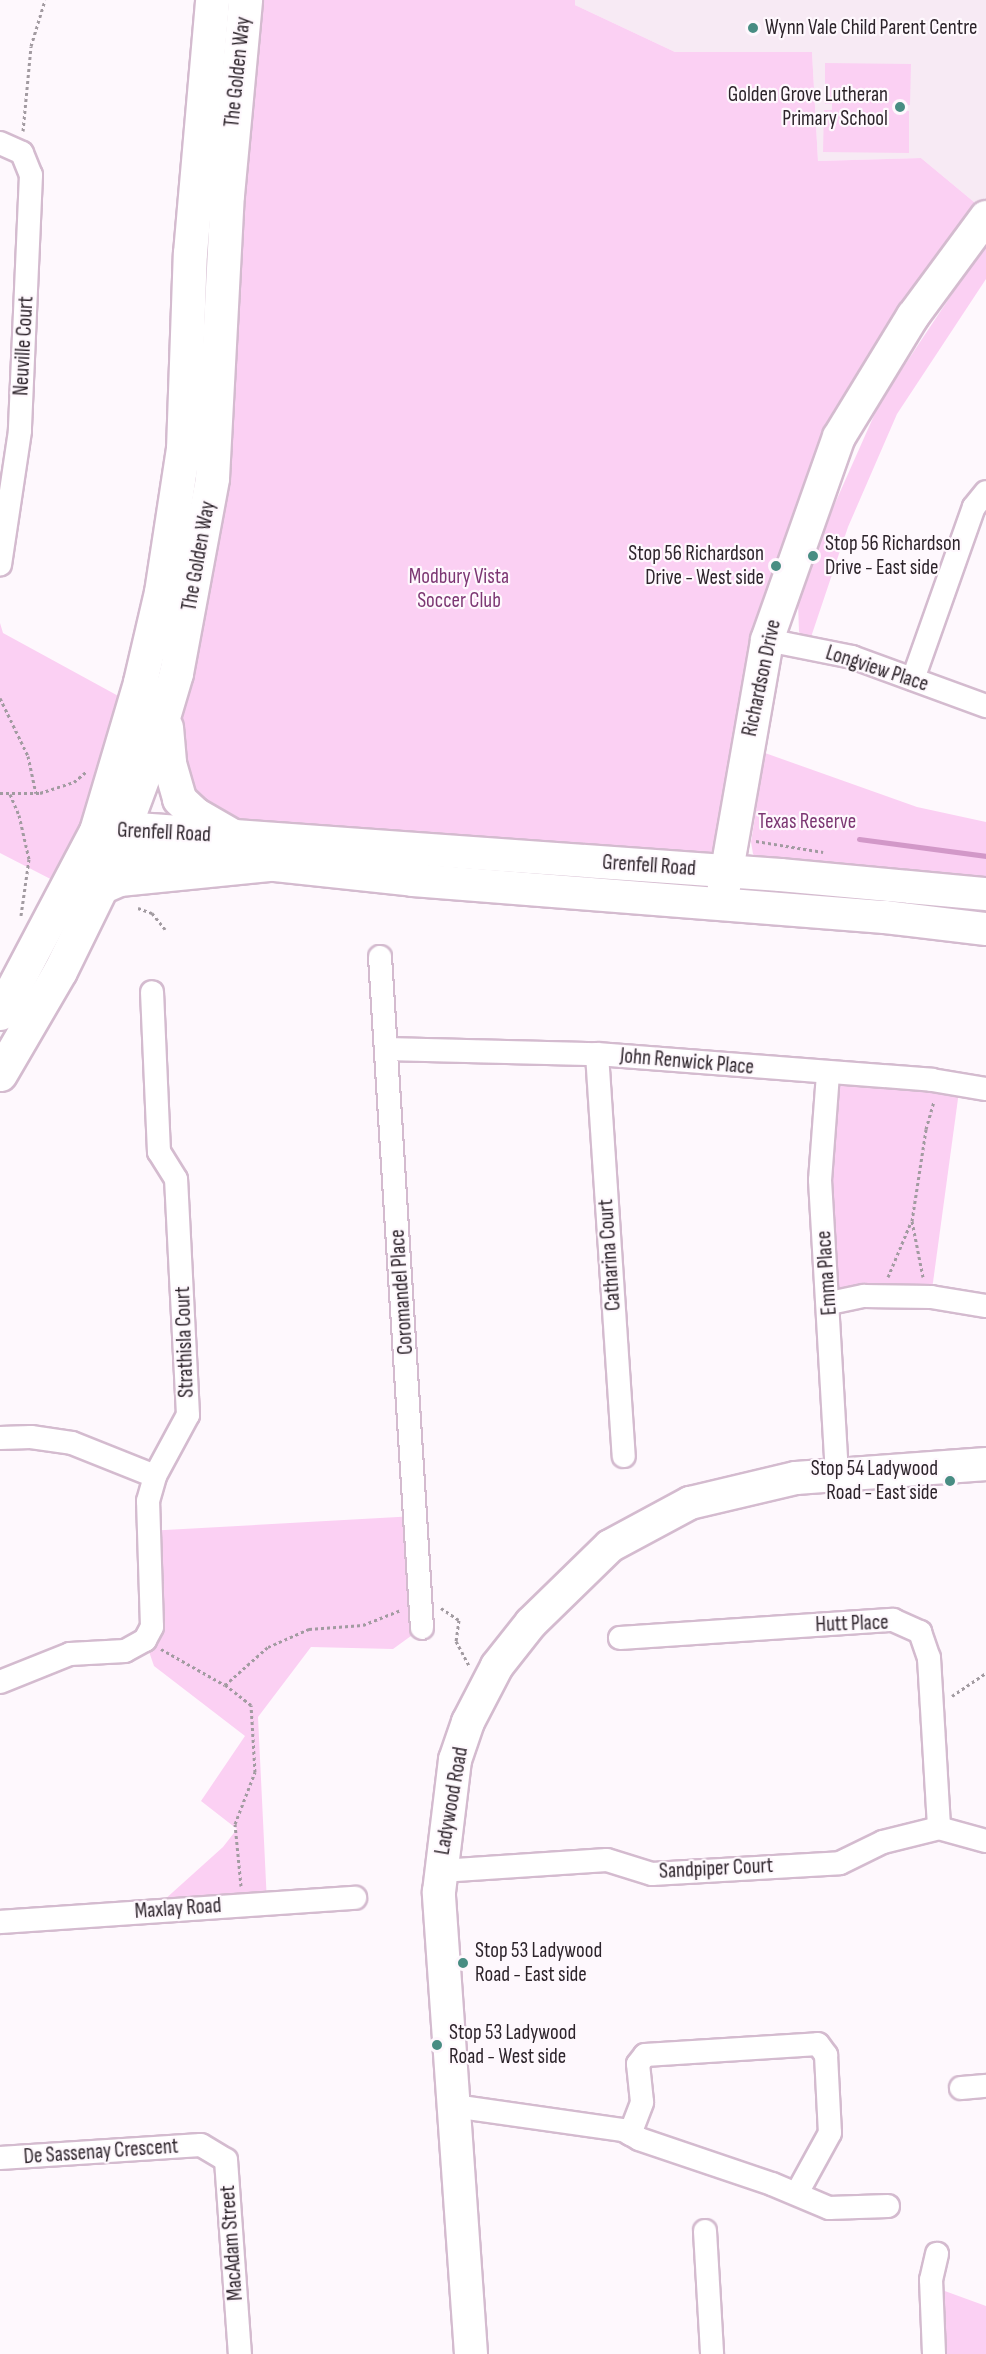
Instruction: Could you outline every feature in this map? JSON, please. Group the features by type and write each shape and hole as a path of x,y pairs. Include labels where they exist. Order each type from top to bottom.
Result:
{"main road":[{"name":"The Golden Way","path":"0,1074 60,971 101,886 112,836 140,682 176,508 185,414 196,164 212,0"},
{"name":"The Golden Way","path":"0,1013 112,836 165,713 191,608 212,478 227,195 245,0"},
{"path":"165,713 169,763 179,799 195,814 233,836"},
{"path":"101,886 120,879 268,864"}],"street":[{"path":"0,144 22,153"},
{"name":"Neuville Court","path":"0,565 20,431 31,175 22,153"},
{"name":"Richardson Drive","path":"721,904 767,640 839,437 913,316 986,217"},
{"path":"913,679 974,507 986,492"},
{"name":"Longview Place","path":"767,640 852,657 986,706"},
{"name":"Grenfell Road","path":"112,836 233,836 725,871 986,894"},
{"name":"Grenfell Road","path":"112,836 268,864 413,880 986,928"},
{"name":"Coromandel Place","path":"380,957 422,1628"},
{"name":"Strathisla Court","path":"145,1640 152,1627 153,1605 147,1531 155,1476 188,1415 176,1179 159,1152 152,992"},
{"name":"John Renwick Place","path":"387,1048 597,1054 828,1074 932,1080 986,1089"},
{"name":"Catharina Court","path":"597,1054 624,1456"},
{"name":"Emma Place","path":"828,1074 820,1180 830,1303 837,1473"},
{"path":"830,1303 880,1296 931,1297 986,1306"},
{"path":"0,1438 31,1437 72,1443 155,1476"},
{"name":"Ladywood Road","path":"471,2354 441,1871 455,1760 468,1722 497,1666 531,1623 610,1546 690,1503 796,1478 837,1473 986,1464"},
{"name":"Hutt Place","path":"620,1638 893,1620 920,1632 929,1658 939,1828"},
{"path":"0,1682 70,1654 125,1651 145,1640"},
{"name":"Sandpiper Court","path":"441,1871 608,1860 652,1874 840,1863 883,1842 939,1828 986,1841"},
{"name":"Maxlay Road","path":"0,1922 355,1898"},
{"path":"630,2134 642,2102 638,2064 645,2055 818,2044 826,2055 830,2133 797,2193"},
{"path":"961,2088 986,2086"},
{"path":"454,2106 616,2128 797,2193 829,2208 888,2206"},
{"name":"De Sassenay Crescent","path":"0,2158 201,2145"},
{"name":"MacAdam Street","path":"201,2145 226,2160 240,2354"},
{"path":"705,2231 712,2354"},
{"path":"934,2354 931,2280 937,2254"}],"path":[{"path":"22,153 31,46 45,0"},
{"path":"0,698 28,756 36,793"},
{"path":"0,793 36,793 74,782 89,770"},
{"path":"10,794 19,815 29,859 20,918"},
{"path":"138,908 152,913 165,929"},
{"path":"880,1296 912,1221 926,1129 937,1096"},
{"path":"912,1221 924,1279"},
{"path":"441,1608 459,1620 456,1641 473,1672"},
{"path":"225,1685 268,1647 309,1629 363,1625 401,1610"},
{"path":"145,1640 225,1685 251,1705 255,1772 235,1824 242,1890"},
{"path":"946,1701 986,1672"}],"shaded area":[{"name":"Golden Grove Lutheran Primary School","path":"575,0 986,0 986,212 921,158 818,161 812,52 675,52 575,5"}],"green space":[{"name":"Modbury Vista Soccer Club","path":"247,0 575,0 575,5 675,52 812,52 818,161 921,158 986,212 814,504 725,871 233,836 173,779"},
{"path":"825,63 911,64 910,105 901,106 901,111 909,111 909,153 823,152 824,110 832,110 832,104 825,104"},
{"path":"986,243 986,279 897,414 848,527 809,643 799,632 798,603 828,519 880,402"},
{"path":"0,623 3,633 133,704 68,888 0,853"},
{"name":"Texas Reserve","path":"765,753 917,807 986,822 986,888 761,864 753,854 751,842"},
{"path":"828,1074 960,1084 931,1297 830,1303"},
{"path":"416,1516 422,1628 393,1649 311,1647 258,1717 267,1903 163,1901 223,1847 237,1829 201,1801 245,1736 154,1666 145,1640 147,1531"},
{"path":"942,2290 986,2306 986,2354 945,2354"}],"waterway":[{"path":"859,839 986,856"}],"place":[{"name":"Wynn Vale Child Parent Centre","path":"753,28"},
{"name":"Golden Grove Lutheran Primary School","path":"900,107"},
{"name":"Stop 56 Richardson Drive - East side","path":"813,556"},
{"name":"Stop 56 Richardson Drive - West side","path":"776,566"},
{"name":"Stop 54 Ladywood Road - East side","path":"950,1481"},
{"name":"Stop 53 Ladywood Road - East side","path":"463,1963"},
{"name":"Stop 53 Ladywood Road - West side","path":"437,2045"}]}
